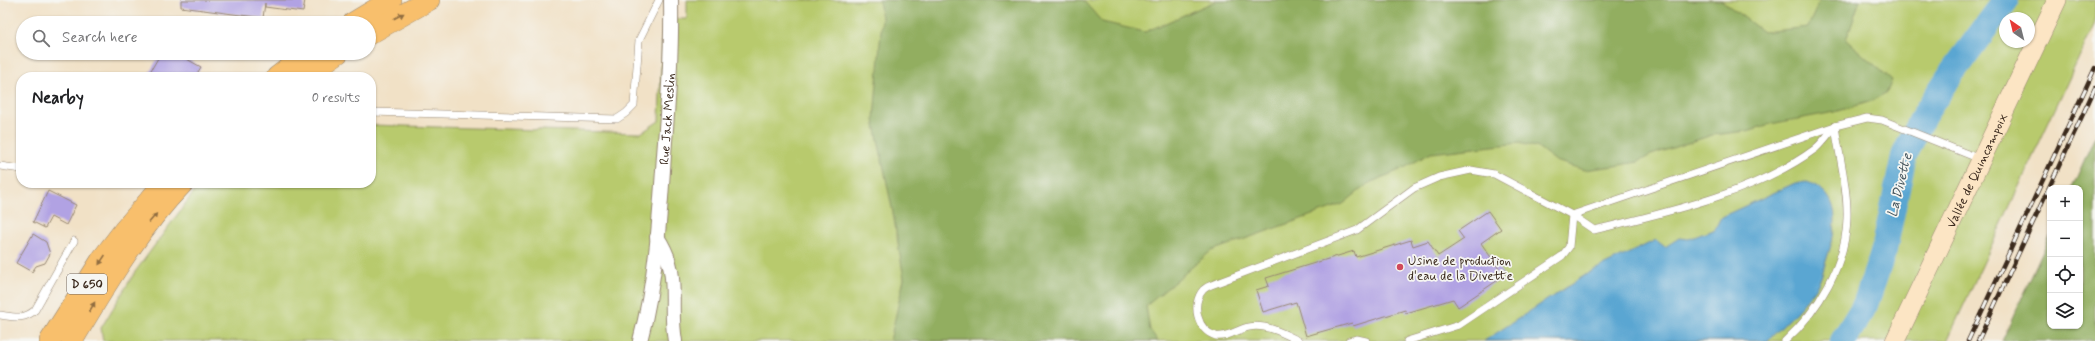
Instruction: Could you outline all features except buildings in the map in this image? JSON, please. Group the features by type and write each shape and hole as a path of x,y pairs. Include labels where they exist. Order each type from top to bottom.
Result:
{"main road":[{"path":"365,16 392,0"},
{"path":"376,30 429,0"},
{"name":"Vallée de Quincampoix","path":"1895,341 2057,0"},
{"path":"283,72 299,60"},
{"path":"310,72 328,60"},
{"name":"D 650","path":"50,341 102,260 125,229 160,188"},
{"name":"D 650","path":"72,341 104,286 142,231 179,188"}],"street":[{"name":"Rue Jack Meslin","path":"640,341 651,295 657,238 666,124 671,0"},
{"path":"657,238 667,252 673,281 675,341"}],"lane":[{"path":"376,112 617,119 634,105 639,40 659,0"},
{"path":"1572,215 1835,126 1875,118 1981,159"},
{"path":"1299,341 1260,326 1249,327 1230,334 1218,336 1210,333 1203,327 1198,318 1197,308 1199,298 1204,289 1214,284 1357,230 1414,188 1453,173 1471,170 1494,174 1572,215 1594,230 1669,211 1747,185 1785,167 1816,148 1835,126"},
{"path":"1785,341 1815,306 1829,284 1844,244 1847,217 1835,126"},
{"path":"0,166 16,168"},
{"path":"1407,341 1459,325 1562,256 1569,247 1572,215"},
{"path":"0,315 19,318 29,315 35,310 74,241"},
{"path":"1349,341 1357,339 1366,341"}],"green space":[{"path":"687,0 2095,0 2095,23 1947,341 103,341 101,328 135,272 198,188 376,188 376,125 641,133 659,121 663,19 687,19"},
{"path":"879,0 1083,0 1102,22 1145,32 1218,0 1721,0 1763,32 1808,27 1820,0 1860,0 1846,40 1892,80 1887,92 1872,101 1835,112 1770,124 1747,131 1712,135 1651,155 1638,162 1614,166 1584,170 1556,161 1539,148 1519,143 1431,153 1402,169 1369,183 1343,204 1211,251 1146,306 1150,330 1158,341 890,341 904,279 893,213 874,120 882,18"},
{"path":"2095,136 2095,341 2002,341 2047,243 2047,329 2083,329 2083,185 2073,185"}],"water":[{"path":"1807,182 1819,188 1827,195 1832,204 1835,214 1835,224 1831,247 1822,275 1813,292 1767,341 1484,341 1590,272 1656,240 1665,247 1679,238 1689,239 1715,229 1721,217 1795,183"}],"waterway":[{"name":"La Divette","path":"1843,341 1865,305 1884,250 1904,156 1924,115 1951,74 2006,0"}],"railway":[{"path":"1968,341 2095,68"},
{"path":"1978,341 2095,88"}],"place":[{"name":"Usine de production d'eau de la Divette","path":"1400,267"}]}
